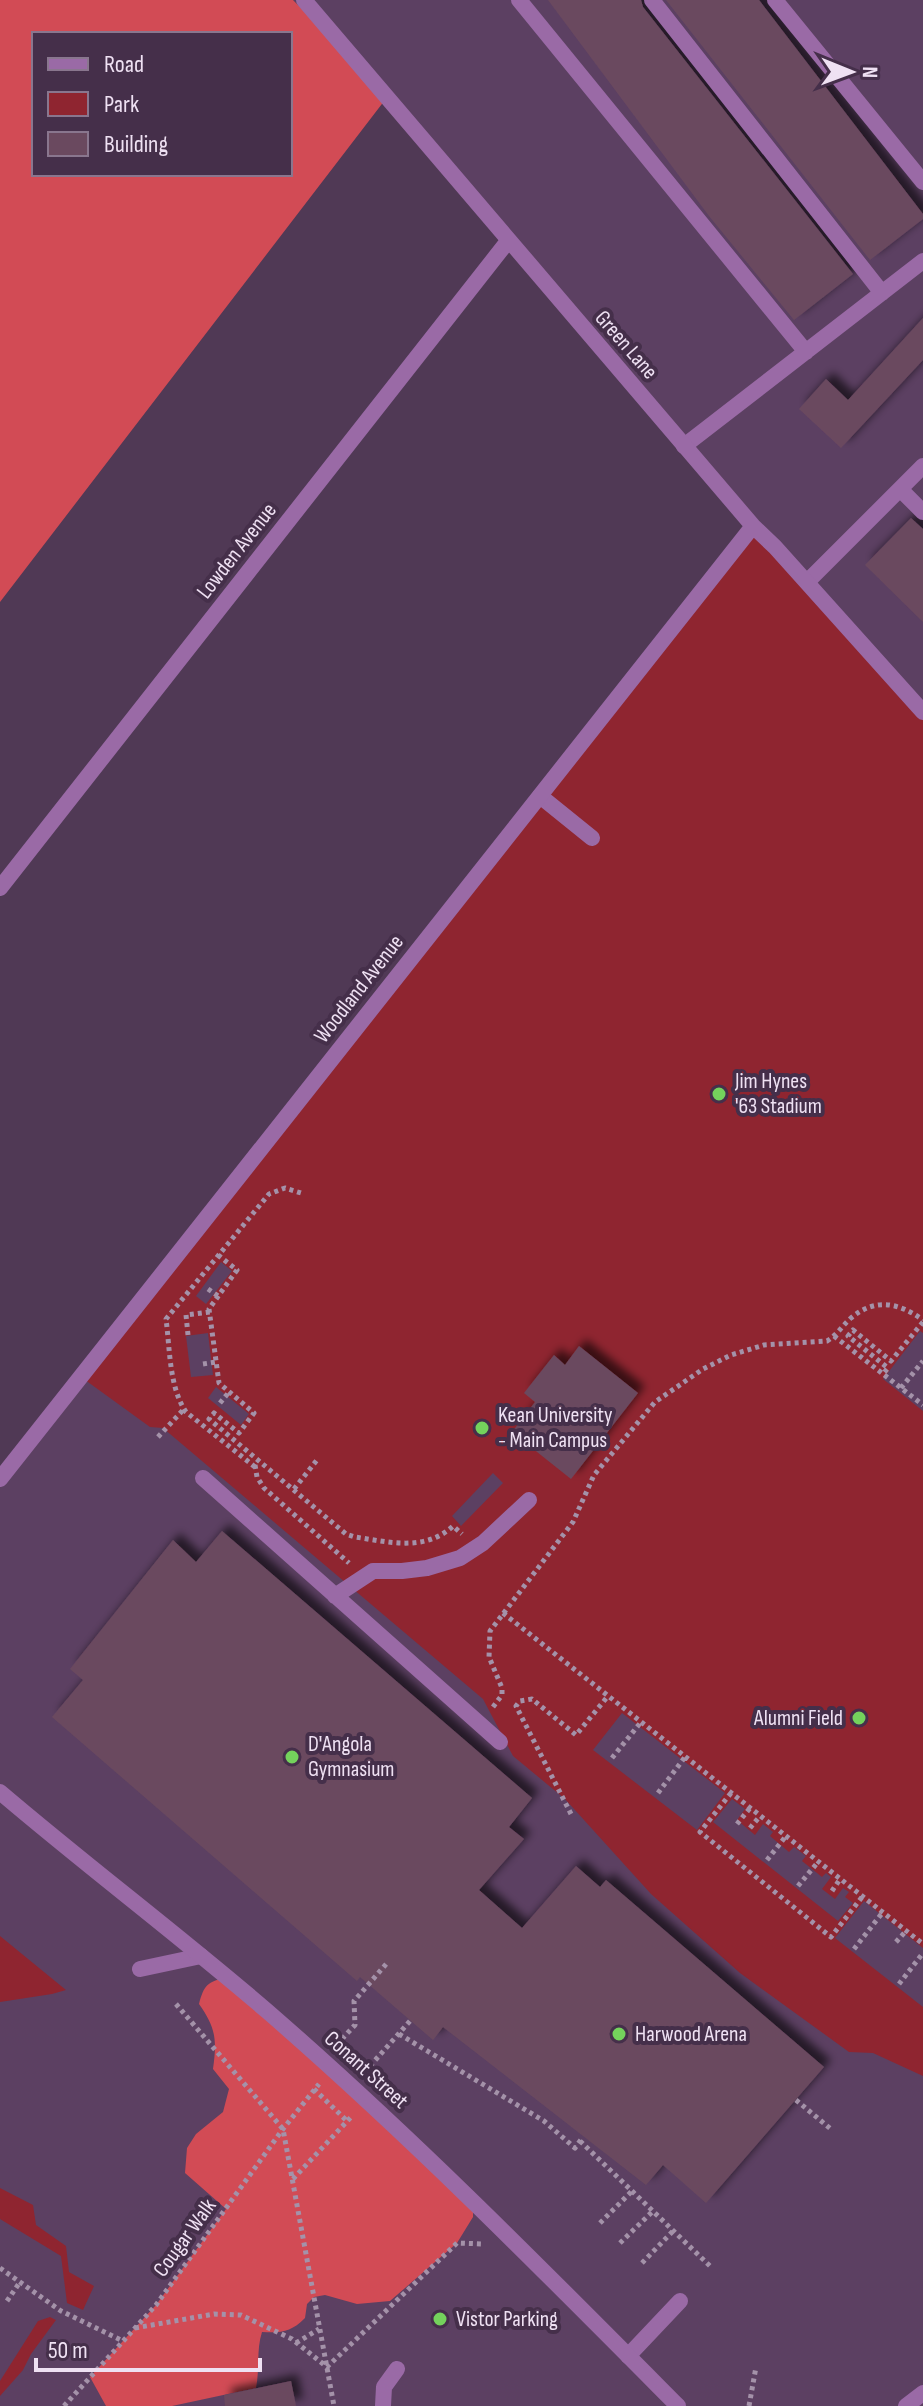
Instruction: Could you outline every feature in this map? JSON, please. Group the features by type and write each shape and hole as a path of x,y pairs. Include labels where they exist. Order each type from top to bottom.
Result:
{"street":[{"name":"Green Lane","path":"304,0 753,526 923,712"},
{"path":"519,0 806,352"},
{"path":"652,0 882,293"},
{"path":"775,0 923,182"},
{"name":"Lowden Avenue","path":"0,888 508,241"},
{"path":"684,446 923,261"},
{"path":"807,582 923,466"},
{"path":"900,489 923,512"},
{"name":"Woodland Avenue","path":"0,1479 753,526"},
{"path":"540,796 592,838"},
{"path":"203,1478 500,1742"},
{"path":"335,1596 373,1571 427,1568 460,1558 529,1500"},
{"name":"Conant Street","path":"0,1792 266,2010 406,2136 678,2406"},
{"path":"140,1969 201,1956"},
{"path":"628,2356 680,2301"},
{"path":"383,2406 384,2387 397,2369"},
{"path":"906,2406 923,2393"}],"path":[{"path":"301,1193 285,1188 269,1194 166,1319 176,1394 184,1409 255,1467 264,1488 365,1576"},
{"path":"218,1255 237,1270 209,1309 219,1383 254,1413 239,1433 214,1413 209,1419 346,1534 414,1545 453,1526 475,1548"},
{"path":"208,1289 218,1296"},
{"path":"499,1701 502,1688 491,1664 487,1642 490,1631 573,1522 594,1475 655,1402 703,1369 731,1355 774,1344 819,1343 834,1336 852,1317 884,1304 896,1304 923,1321 891,1361 853,1330 848,1336 888,1368 883,1374"},
{"path":"188,1335 186,1315 210,1312"},
{"path":"834,1336 917,1397 923,1405"},
{"path":"901,1388 923,1361"},
{"path":"203,1364 216,1362"},
{"path":"220,1403 229,1392"},
{"path":"158,1437 184,1409"},
{"path":"255,1467 256,1456"},
{"path":"294,1489 317,1460"},
{"path":"503,1613 641,1722 665,1745 685,1757 921,1945"},
{"path":"571,1814 516,1706 520,1701 532,1699 576,1735 608,1696"},
{"path":"612,1758 641,1722"},
{"path":"658,1793 685,1757"},
{"path":"731,1793 700,1832 831,1937 858,1895"},
{"path":"737,1824 750,1808"},
{"path":"750,1828 760,1816"},
{"path":"767,1860 781,1834"},
{"path":"798,1886 818,1862"},
{"path":"832,1891 840,1879"},
{"path":"854,1949 883,1912"},
{"path":"896,1942 906,1931"},
{"path":"899,1984 923,1953"},
{"path":"342,2039 355,2025 354,2001 388,1962"},
{"path":"176,2004 283,2129 334,2406"},
{"path":"370,2066 410,2021"},
{"path":"399,2034 544,2121 575,2148 582,2139 711,2267"},
{"name":"Cougar Walk","path":"64,2406 156,2305 283,2129 323,2080"},
{"path":"314,2089 347,2121"},
{"path":"796,2100 832,2130"},
{"path":"292,2179 357,2111"},
{"path":"600,2223 632,2191"},
{"path":"620,2243 653,2211"},
{"path":"642,2263 673,2231"},
{"path":"327,2367 457,2243 488,2245"},
{"path":"0,2268 61,2311 123,2341"},
{"path":"7,2301 20,2282"},
{"path":"135,2328 214,2314 241,2315 296,2343 327,2367"},
{"path":"296,2343 320,2328"},
{"path":"749,2406 756,2367"}],"shaded area":[{"path":"0,0 293,0 388,96 0,602"},
{"name":"Kean University - Main Campus","path":"293,0 923,0 923,2406 0,2406 0,1480 753,526 388,96"},
{"path":"227,1977 473,2201 473,2217 457,2243 390,2301 357,2304 325,2295 314,2297 307,2304 305,2318 291,2329 262,2332 256,2388 172,2406 106,2406 90,2377 156,2305 226,2209 185,2173 187,2148 196,2134 223,2112 229,2089 213,2069 214,2035 199,2004 207,1985"}],"green space":[{"path":"753,526 923,704 923,1333 920,1331 883,1379 923,1411 923,1948 864,1901 835,1938 923,2007 923,2076 873,2053 849,2052 740,1973 651,1894 565,1799 513,1756 483,1699 163,1428 150,1427 81,1377","holes":["221,1262 232,1271 206,1304 196,1296","208,1333 213,1375 191,1377 186,1336","216,1387 249,1414 241,1425 208,1398","493,1473 503,1483 461,1526 452,1516","622,1713 725,1793 697,1830 593,1750","732,1799 745,1809 737,1820 755,1835 763,1824 773,1832 770,1836 789,1852 794,1847 806,1856 802,1861 822,1877 826,1873 831,1877 822,1889 835,1899 843,1888 849,1892 845,1897 853,1903 838,1921 713,1822"]},
{"path":"0,1936 66,1990 0,2002"},
{"path":"0,2188 33,2205 36,2225 66,2246 69,2272 94,2286 83,2310 67,2303 61,2256 0,2219"},
{"path":"50,2317 56,2320 23,2370 0,2396 0,2381 38,2321"}],"building":[{"path":"548,0 641,0 643,7 853,274 794,320 709,216"},
{"path":"666,0 759,0 923,214 923,219 870,260"},
{"path":"923,318 923,360 841,448 799,409 826,379 848,400"},
{"path":"911,518 923,529 923,622 865,565"},
{"path":"579,1346 638,1393 571,1479 512,1432 535,1402 524,1393 554,1355 565,1365"},
{"path":"222,1531 532,1798 509,1827 524,1839 479,1890 522,1928 576,1866 600,1887 606,1880 824,2067 706,2203 663,2165 646,2185 443,2027 433,2040 360,1977 357,1981 52,1717 83,1680 70,1669 173,1540 196,1562"},
{"path":"291,2381 296,2406 225,2406 224,2395"}],"place":[{"name":"Jim Hynes '63 Stadium","path":"719,1094"},
{"name":"Kean University - Main Campus","path":"482,1428"},
{"name":"Alumni Field","path":"859,1718"},
{"name":"D'Angola Gymnasium","path":"292,1757"},
{"name":"Harwood Arena","path":"619,2034"},
{"name":"Vistor Parking","path":"440,2319"}]}
